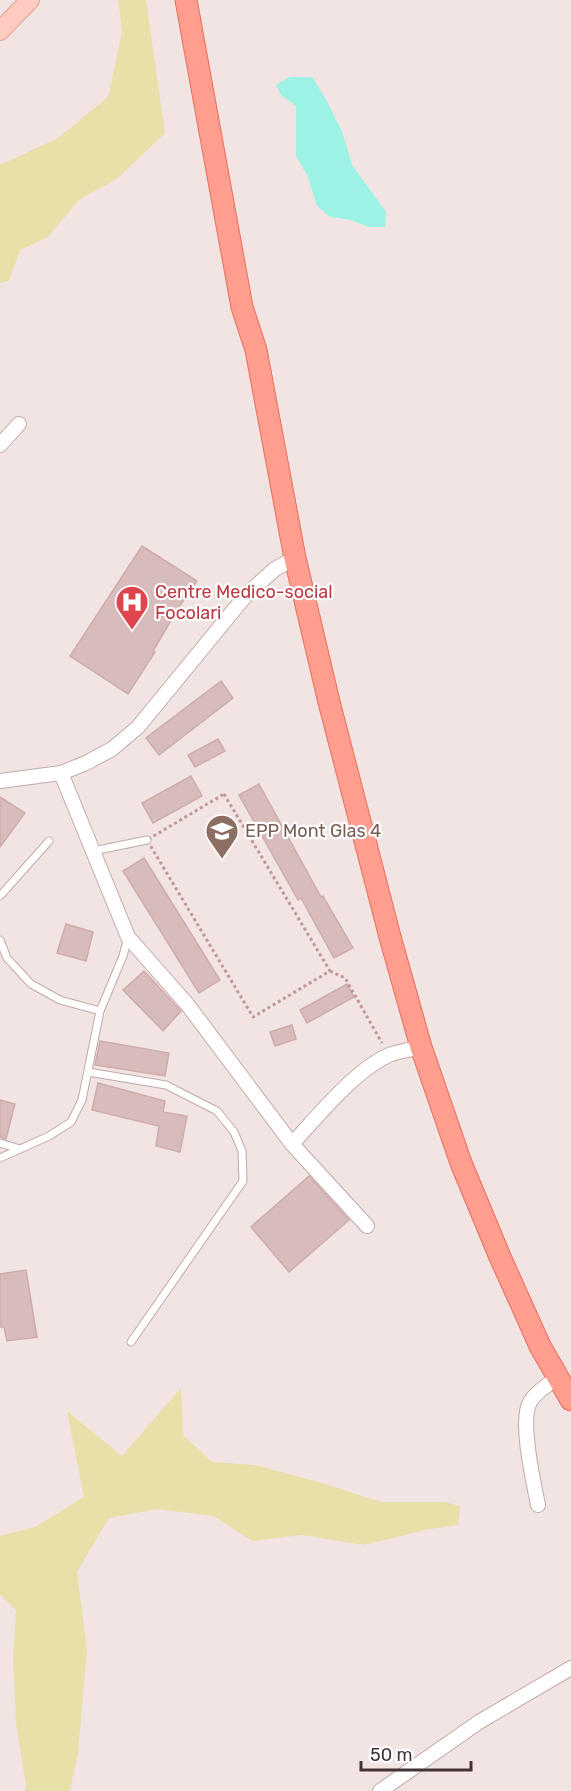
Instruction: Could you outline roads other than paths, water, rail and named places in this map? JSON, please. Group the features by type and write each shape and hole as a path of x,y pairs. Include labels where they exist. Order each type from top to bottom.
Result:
{"main road":[{"path":"186,0 242,307 256,350 295,558 390,937 421,1047 461,1163 540,1346 571,1400"},
{"path":"199,0 256,305 256,350"}],"street":[{"path":"0,31 30,0"},
{"path":"0,445 19,424"},
{"path":"0,781 61,773 112,749 138,727 247,594 275,569 295,558"},
{"path":"61,773 128,937 187,1004 292,1144 367,1226"},
{"path":"292,1144 333,1099 370,1067 389,1055 421,1047"},
{"path":"538,1505 529,1458 526,1421 529,1403 542,1389 558,1378"},
{"path":"380,1791 479,1722 571,1668"}],"lane":[{"path":"93,850 147,840"},
{"path":"0,896 49,841"},
{"path":"0,1158 49,1136 71,1122 82,1100 100,1011 123,956 128,937"},
{"path":"0,940 7,958 32,984 60,1000 100,1011"},
{"path":"88,1072 166,1085 217,1111 234,1132 242,1151 243,1181 131,1342"},
{"path":"0,1143 20,1149"}],"water":[{"path":"290,77 312,77 343,134 352,165 386,212 385,227 369,227 351,220 330,217 317,206 307,175 296,156 296,106 281,95 276,85"}],"place":[{"name":"Centre Medico-social Focolari","path":"132,631"},
{"name":"EPP Mont Glas 4","path":"222,860"}]}
